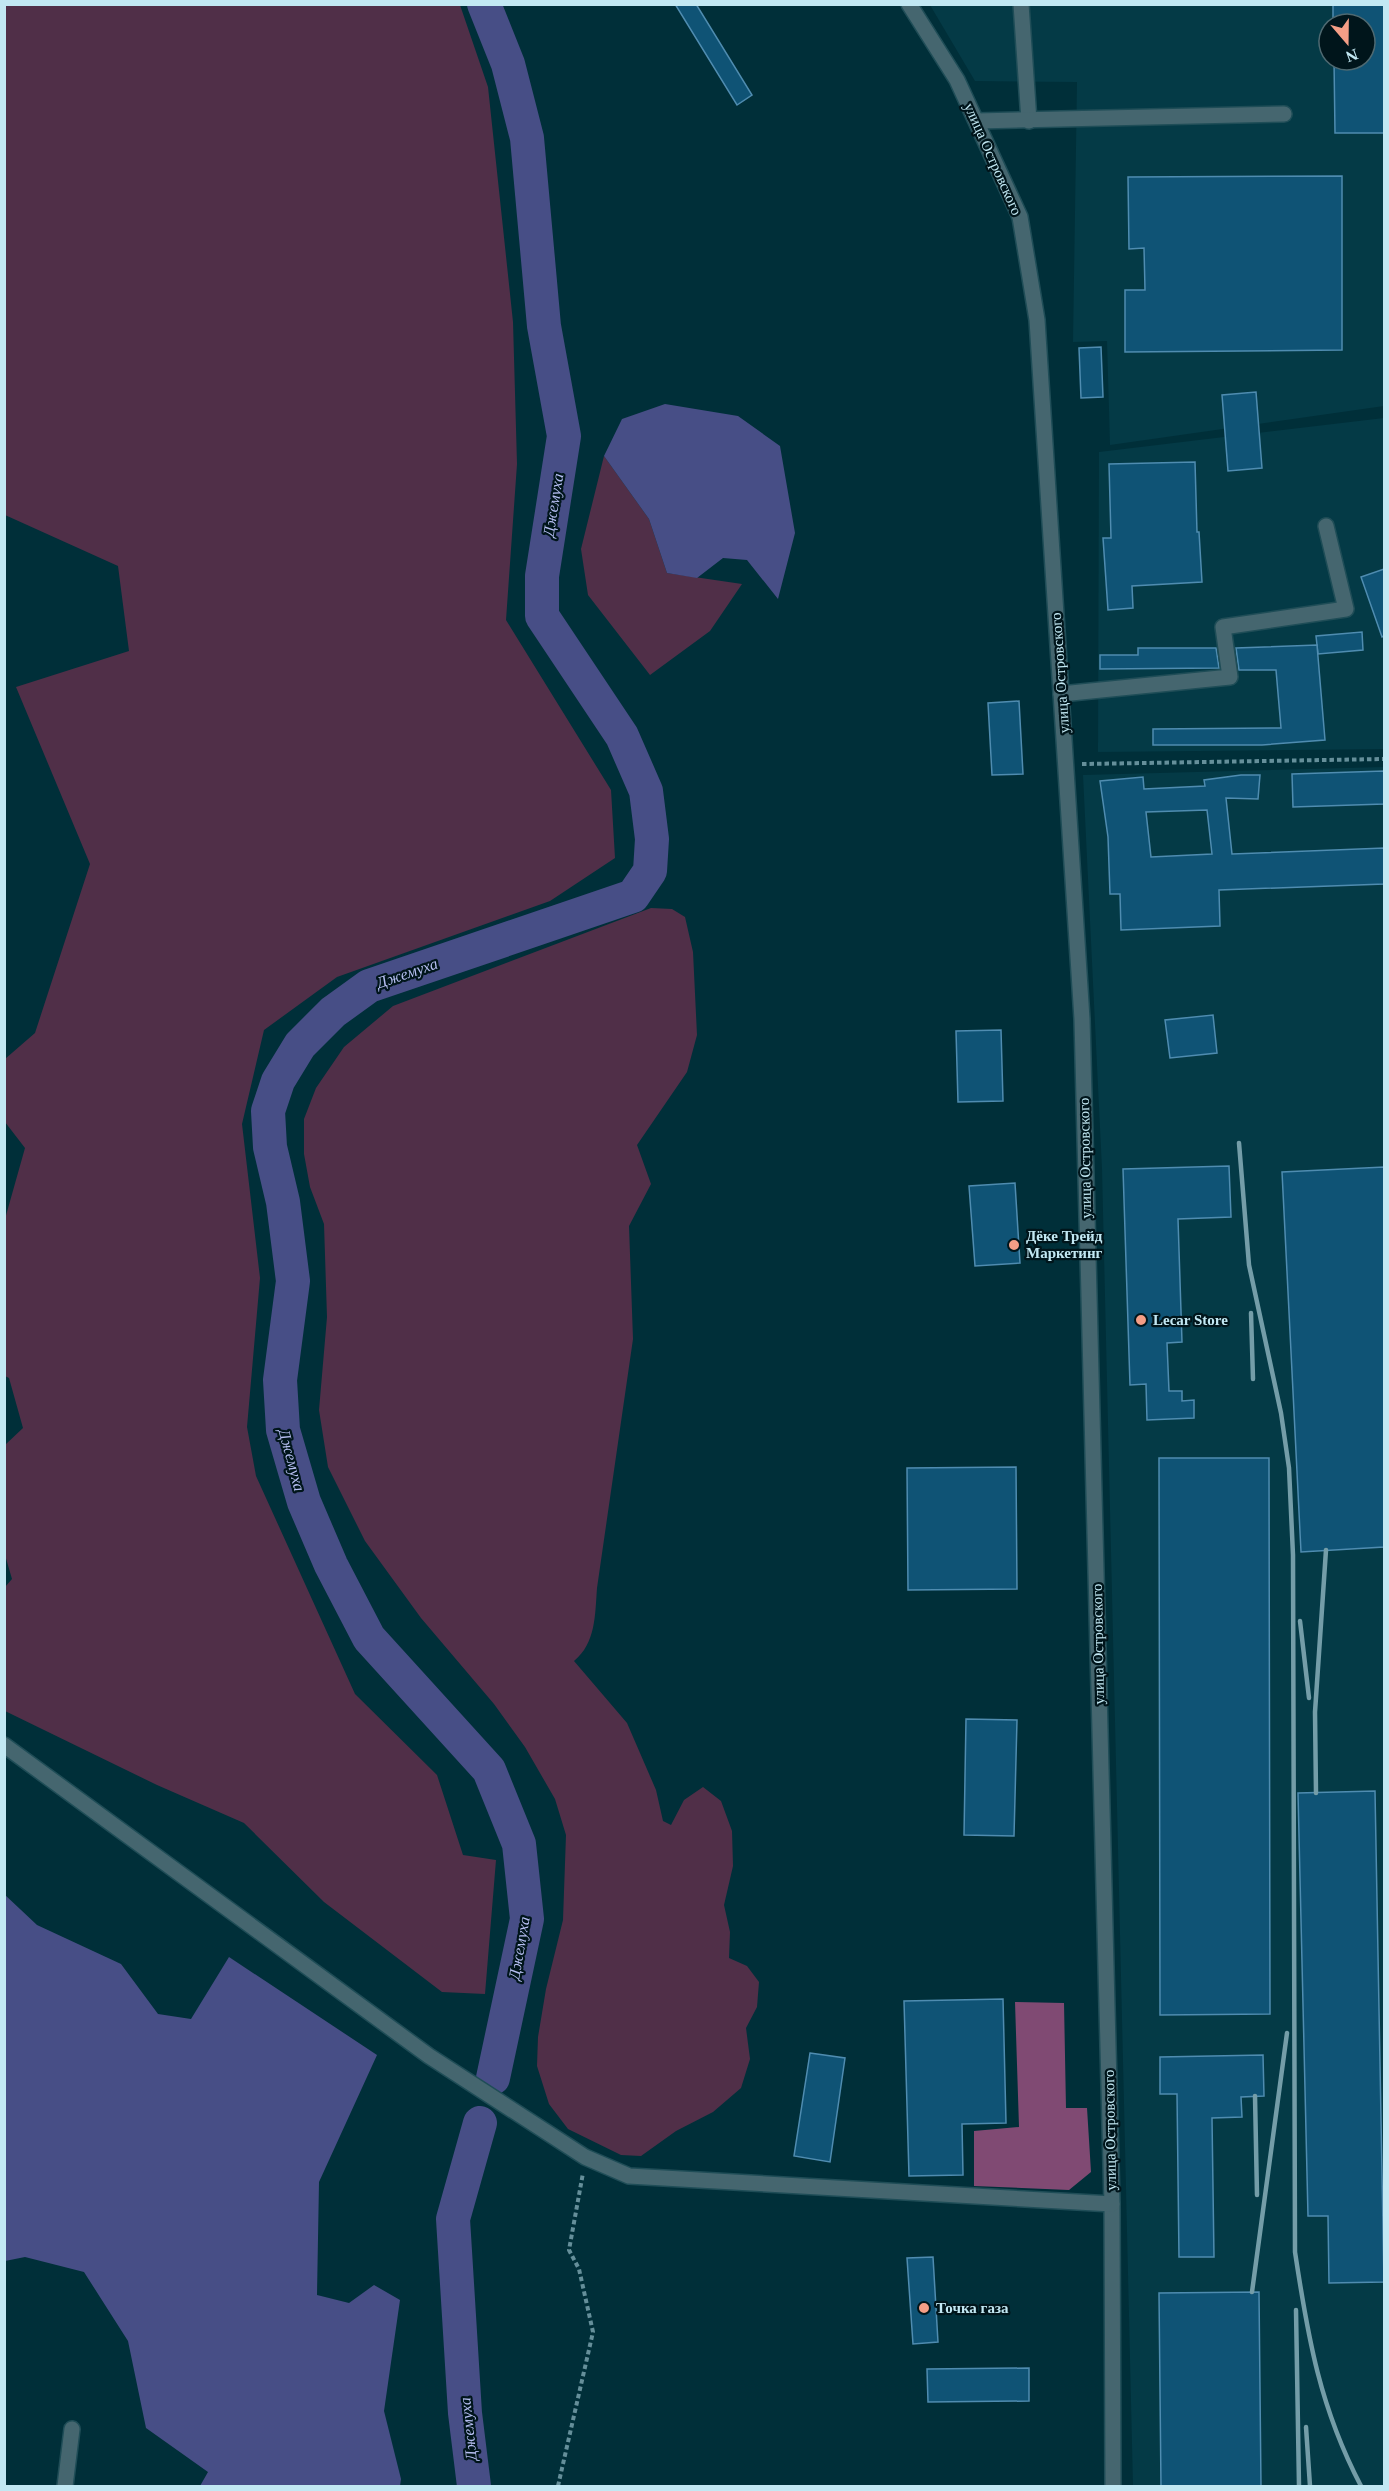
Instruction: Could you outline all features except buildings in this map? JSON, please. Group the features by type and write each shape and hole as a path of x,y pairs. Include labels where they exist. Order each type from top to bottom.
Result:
{"street":[{"name":"улица Островского","path":"909,4 957,80 1020,217 1037,320 1082,1019 1112,2204 1113,2487"},
{"path":"1022,4 1029,121"},
{"path":"977,121 1284,114"},
{"path":"1061,694 1230,677 1223,627 1346,609 1326,526"},
{"path":"4,1744 429,2056 585,2157 628,2176 1112,2204"},
{"path":"65,2487 72,2429"}],"path":[{"path":"1065,764 1384,759"},
{"path":"558,2487 582,2390 593,2332 579,2269 569,2250 583,2173"}],"shaded area":[{"path":"5,4 460,5 488,87 513,322 517,464 506,620 611,790 615,858 550,901 337,977 264,1030 242,1124 260,1278 247,1427 256,1476 355,1694 437,1775 463,1855 496,1860 485,1994 442,1992 324,1902 244,1823 157,1785 5,1711 5,1587 12,1579 5,1555 5,1445 23,1428 9,1378 5,1376 5,1219 25,1148 5,1122 5,1059 35,1033 90,864 16,687 129,651 118,566 5,515"},
{"path":"930,5 1384,5 1384,406 1110,445 1107,341 1073,342 1077,82 975,81"},
{"path":"1384,418 1384,749 1098,752 1099,452"},
{"path":"604,456 649,519 667,573 742,584 710,631 650,675 588,595 581,549"},
{"path":"1384,767 1384,2486 1133,2486 1102,1169 1083,775"},
{"path":"651,908 672,909 685,917 693,952 697,1035 687,1072 637,1145 651,1184 629,1226 633,1339 593,1628 587,1646 574,1661 627,1723 656,1790 663,1821 671,1825 684,1800 703,1787 721,1801 732,1831 733,1866 724,1905 730,1932 729,1958 747,1966 759,1982 757,2007 746,2028 750,2059 741,2088 713,2112 676,2131 641,2156 621,2155 568,2129 549,2104 537,2066 538,2037 546,1989 563,1920 566,1835 555,1799 525,1747 494,1704 421,1618 365,1541 328,1467 319,1410 327,1317 324,1224 310,1187 304,1154 304,1119 316,1088 344,1047 393,1006"},
{"path":"1015,2002 1064,2003 1066,2108 1087,2108 1091,2172 1069,2190 974,2186 974,2131 1019,2127"}],"water":[{"path":"665,404 738,416 780,446 795,533 778,599 747,560 723,558 697,578 667,573 649,519 604,456 622,419"},
{"path":"4,1894 37,1925 121,1964 158,2014 191,2019 229,1957 377,2055 319,2182 317,2295 349,2303 374,2285 400,2300 384,2411 401,2479 400,2486 200,2486 208,2472 146,2428 128,2341 84,2272 25,2257 5,2261"}],"waterway":[{"name":"Джемуха","path":"484,4 508,64 527,138 544,326 564,436 542,576 542,616 622,736 646,791 652,839 650,871 633,896 369,986 333,1012 300,1045 278,1081 268,1111 270,1147 283,1202 293,1281 280,1380 283,1430 304,1502 331,1565 369,1638 489,1770 519,1844 527,1919 493,2078"},
{"name":"Джемуха","path":"474,2486 465,2413 453,2219 480,2123"}],"railway":[{"path":"1239,1143 1249,1265 1281,1413 1289,1468 1293,1555 1295,2252 1305,2314 1318,2372 1335,2429 1361,2486"},
{"path":"1251,1313 1253,1379"},
{"path":"1316,1793 1315,1712 1326,1550"},
{"path":"1300,1621 1309,1698"},
{"path":"1252,2292 1287,2033"},
{"path":"1255,2096 1257,2195"},
{"path":"1296,2310 1299,2486"},
{"path":"1306,2427 1310,2486"}],"place":[{"name":"Дёке Трейд Маркетинг","path":"1014,1245"},
{"name":"Lecar Store","path":"1141,1320"},
{"name":"Точка газа","path":"924,2308"}]}
